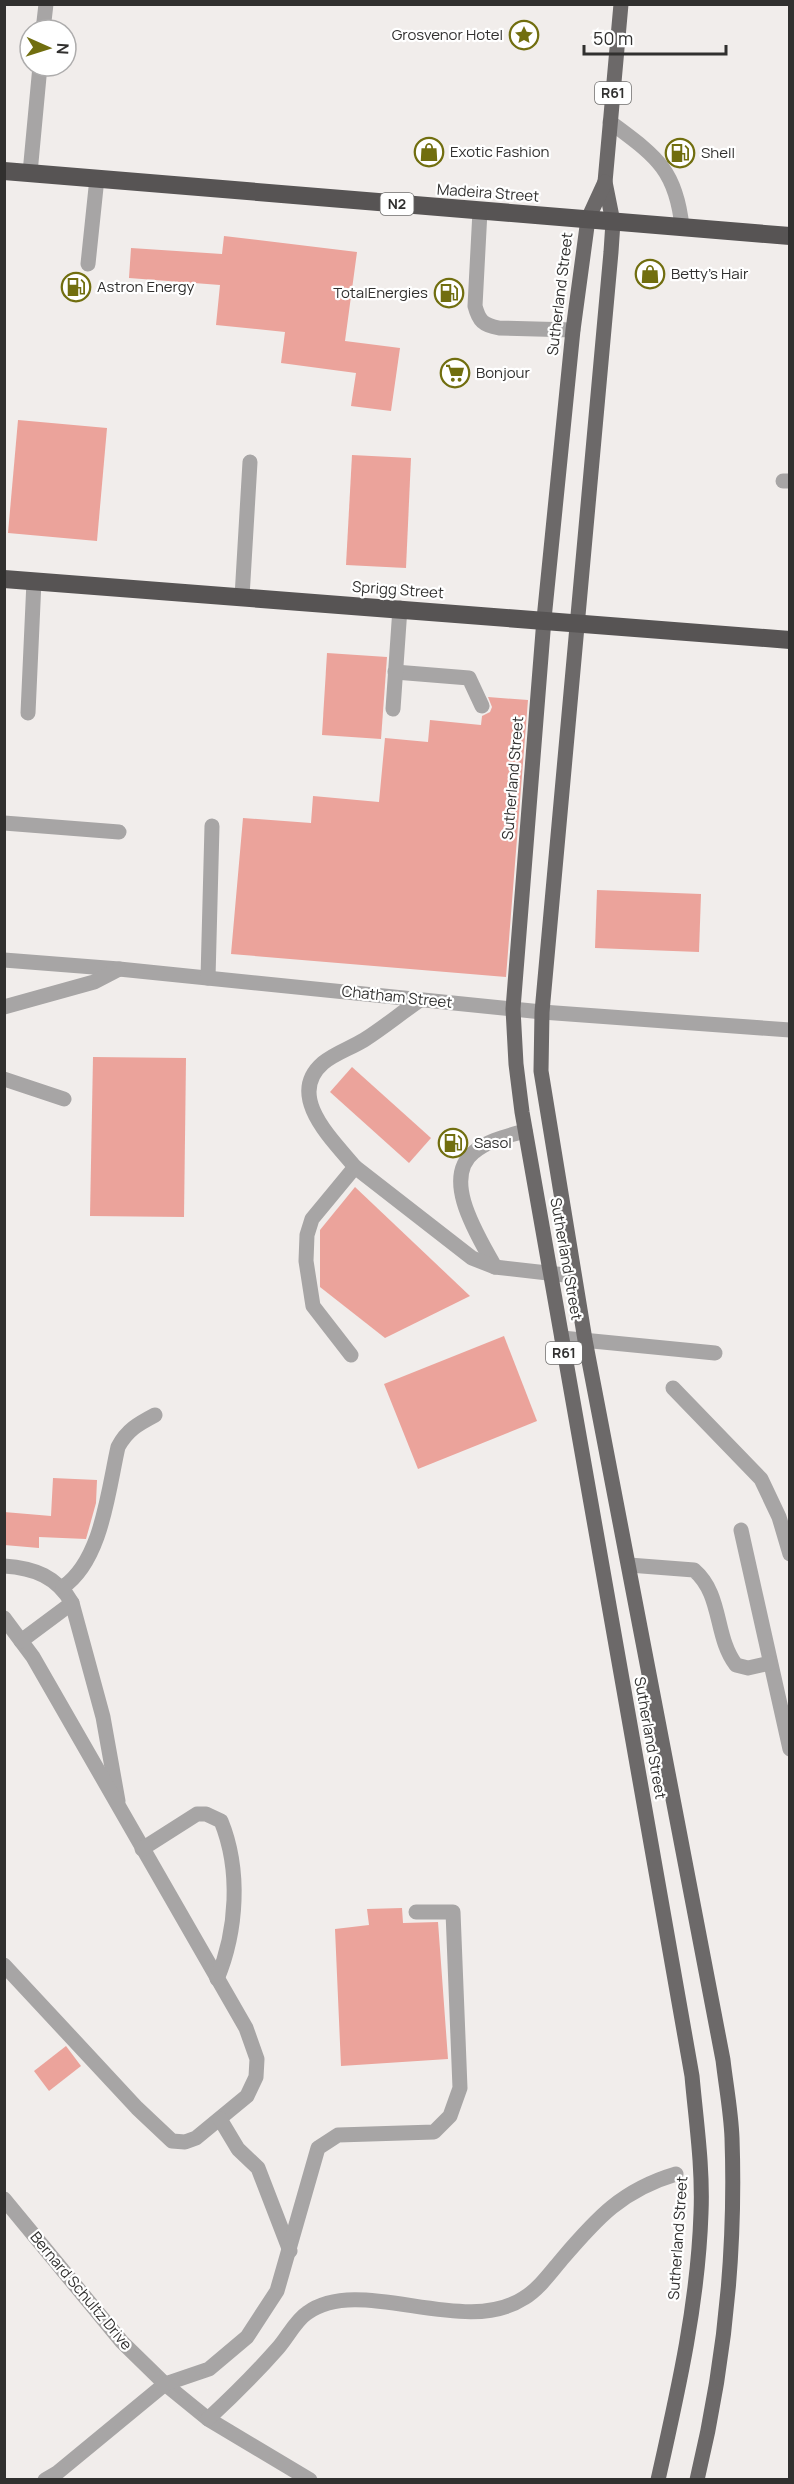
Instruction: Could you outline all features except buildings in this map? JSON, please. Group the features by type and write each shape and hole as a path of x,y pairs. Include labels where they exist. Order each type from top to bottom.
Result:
{"highway":[{"name":"Madeira Street","path":"4,171 789,236"},
{"name":"Sprigg Street","path":"4,579 576,621 789,640"}],"main road":[{"name":"Sutherland Street","path":"621,4 605,182 613,222 542,1012 541,1071 585,1340 723,2060 732,2135 733,2203 729,2277 718,2371 697,2480"},
{"name":"Sutherland Street","path":"605,182 588,219 573,330 544,619 513,1009 516,1064 525,1131 692,2076 701,2167 701,2214 688,2347 658,2480"}],"street":[{"path":"30,173 39,78"},
{"path":"610,122 660,162 676,190 682,227"},
{"path":"88,264 97,178"},
{"path":"480,211 475,306 479,319 483,324 499,328 573,330"},
{"path":"242,597 250,462"},
{"path":"28,713 34,581"},
{"path":"393,709 400,608"},
{"path":"395,672 469,678 482,706"},
{"path":"4,823 119,832"},
{"path":"208,978 212,826"},
{"name":"Chatham Street","path":"4,960 118,969 542,1012 789,1030"},
{"path":"4,1007 94,982 118,969"},
{"path":"420,1000 364,1040 325,1061 314,1072 308,1091 312,1109 321,1125 355,1167 472,1258 495,1267 574,1276"},
{"path":"4,1079 64,1099"},
{"path":"495,1267 470,1221 462,1196 462,1173 473,1152 500,1138 525,1131"},
{"path":"351,1355 313,1306 306,1261 307,1235 312,1219 355,1167"},
{"path":"562,1338 715,1353"},
{"path":"673,1388 761,1479 779,1517 789,1554"},
{"path":"63,1587 76,1577 93,1550 118,1447 130,1430 155,1415"},
{"path":"741,1530 789,1749"},
{"path":"629,1564 694,1570 711,1590 726,1647 736,1665 748,1668 770,1664"},
{"path":"4,1566 19,1567 50,1578 63,1587 72,1603 103,1717 119,1807"},
{"path":"21,1641 72,1603"},
{"path":"4,1618 33,1657 246,2028 257,2059 256,2077 247,2096 196,2138 184,2142 172,2141 137,2108 4,1965"},
{"path":"142,1849 197,1814 206,1814 221,1821 229,1839 235,1893 228,1952 217,1979"},
{"path":"45,2480 65,2467 165,2384 209,2368 247,2337 277,2291 318,2148 338,2135 434,2132 450,2116 460,2088 453,1912 417,1912"},
{"path":"220,2119 238,2149 258,2168 290,2252"},
{"path":"208,2419 254,2377 306,2313 331,2302 363,2300 424,2308 486,2311 507,2306 525,2298 545,2279 598,2218 620,2198 657,2180 676,2174"},
{"name":"Bernard Schultz Drive","path":"4,2199 122,2342 165,2384 208,2419 310,2480"}],"place":[{"name":"Grosvenor Hotel","path":"524,35"},
{"name":"Exotic Fashion","path":"429,152"},
{"name":"Shell","path":"680,153"},
{"name":"Betty's Hair","path":"650,274"},
{"name":"Astron Energy","path":"76,287"},
{"name":"TotalEnergies","path":"449,293"},
{"name":"Bonjour","path":"455,373"},
{"name":"Sasol","path":"453,1143"}]}
